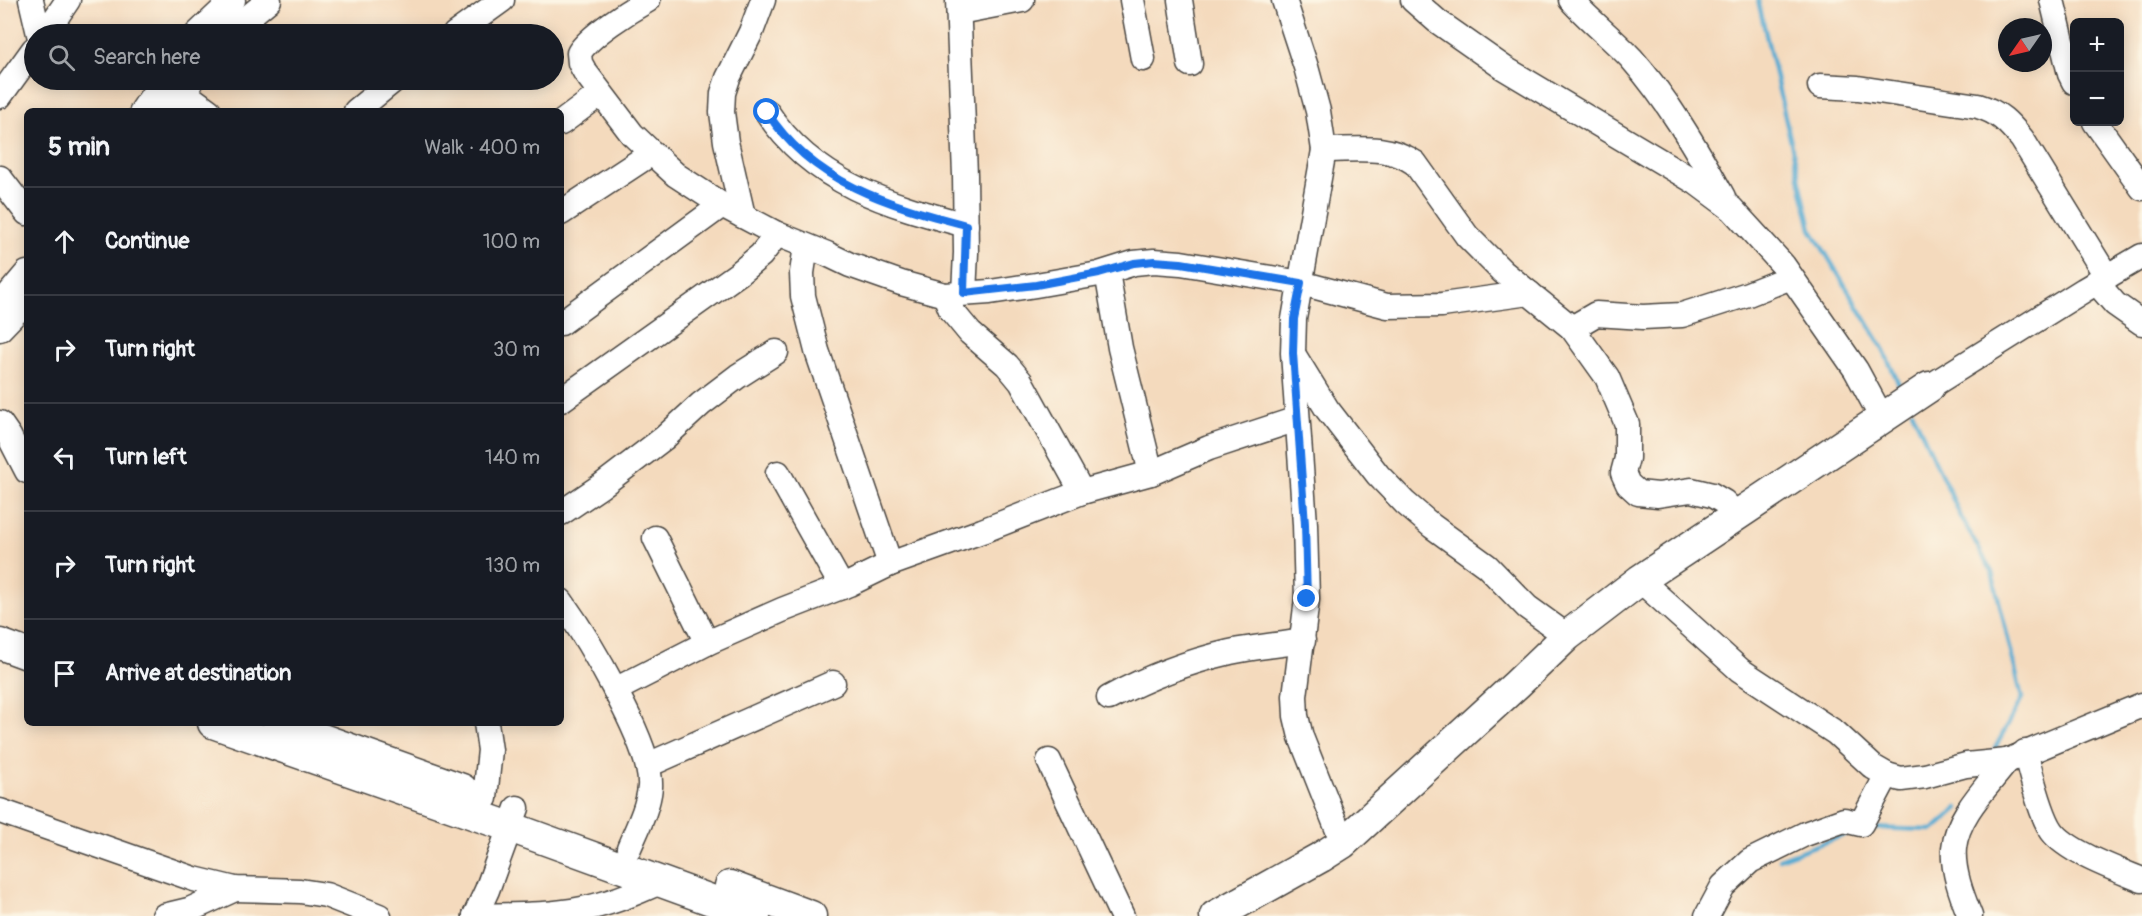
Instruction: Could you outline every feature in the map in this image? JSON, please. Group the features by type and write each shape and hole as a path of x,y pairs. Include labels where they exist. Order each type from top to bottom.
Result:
{"main road":[{"path":"1215,916 1343,843 1567,636 1640,580 1929,387"},
{"path":"225,726 318,749 485,798 513,818 629,848 811,916"},
{"path":"283,726 318,749 513,818 662,881 755,916"}],"street":[{"path":"31,0 37,24"},
{"path":"52,24 68,0"},
{"path":"208,24 233,0"},
{"path":"240,24 269,0"},
{"path":"469,24 502,0"},
{"path":"648,0 636,6 592,39 579,53 580,63 585,72 632,134 676,175 733,210 777,234 874,274 954,294 1036,285 1107,272 1134,263 1154,261 1181,263 1301,283 1387,306 1442,305 1529,293"},
{"path":"733,210 722,112 723,93 763,0"},
{"path":"1022,0 959,6 966,225 951,310 969,333 1007,365 1021,382 1082,492"},
{"path":"1132,0 1143,59"},
{"path":"1180,0 1190,64"},
{"path":"1284,0 1318,111 1324,150 1294,319 1293,353 1305,524 1307,599 1295,696 1296,716 1301,737 1343,843"},
{"path":"1413,0 1437,21 1504,68 1697,183 1726,205 1783,266 1856,370 1882,418"},
{"path":"1571,0 1629,56 1655,86 1694,144 1726,205"},
{"path":"2052,0 2070,74"},
{"path":"0,96 24,63"},
{"path":"1820,86 1858,88 1978,105 1995,111 2022,139 2115,304 2142,323"},
{"path":"147,108 177,90 204,108"},
{"path":"360,108 382,90"},
{"path":"564,121 600,94"},
{"path":"767,112 780,133 801,153 828,173 856,189 905,209 966,225"},
{"path":"2098,126 2142,188"},
{"path":"1324,150 1388,150 1404,155 1415,162 1467,236 1503,272 1572,328 1607,377 1627,424 1627,458 1623,473 1628,484 1638,493 1658,495 1691,490 1712,495 1724,502 1738,516"},
{"path":"564,211 652,153"},
{"path":"0,178 24,209"},
{"path":"564,321 733,210"},
{"path":"564,398 738,274 761,255 777,234"},
{"path":"806,246 802,273 802,296 817,351 890,564"},
{"path":"1929,387 2142,256"},
{"path":"1107,272 1120,348 1151,473"},
{"path":"1572,328 1596,314 1643,317 1682,315 1748,294 1791,277"},
{"path":"13,316 24,282"},
{"path":"564,511 664,438 738,376 776,352"},
{"path":"1293,353 1328,409 1378,475 1405,503 1487,566 1527,607 1567,636"},
{"path":"615,690 707,643 890,564 1082,492 1151,473 1219,444 1297,419"},
{"path":"0,423 24,465"},
{"path":"778,473 842,586"},
{"path":"655,538 707,643"},
{"path":"1640,580 1740,670 1836,733 1873,767 1887,775 1901,779 1925,776 1966,765 2009,759 2142,705"},
{"path":"564,606 615,690 648,765 650,787 642,818 629,848"},
{"path":"1109,698 1143,680 1171,669 1231,652 1303,641"},
{"path":"648,765 833,683"},
{"path":"485,798 490,750 486,726"},
{"path":"2009,759 2052,831 2063,842 2142,880"},
{"path":"1970,916 1958,876 1954,849 1958,831 1971,808 2009,759"},
{"path":"1049,761 1122,916"},
{"path":"1707,916 1723,886 1750,861 1805,834 1844,820 1861,824 1887,775"},
{"path":"0,811 194,879 235,889 300,891 326,895 379,916"},
{"path":"513,818 475,916 541,915 584,909 623,898 662,881"},
{"path":"164,916 189,910 235,889"}],"waterway":[{"path":"1758,0 1811,229 1881,345 1903,393"},
{"path":"1912,411 1961,517 1992,572 2022,698 1992,754"},
{"path":"1867,828 1933,830 1958,808"},
{"path":"1779,859 1853,832"}],"route":[{"path":"767,112 780,133 801,153 828,173 866,195 905,209 966,225 964,293 1036,285 1107,272 1134,263 1154,261 1181,263 1301,283 1294,319 1293,353 1305,524 1307,599"}]}
